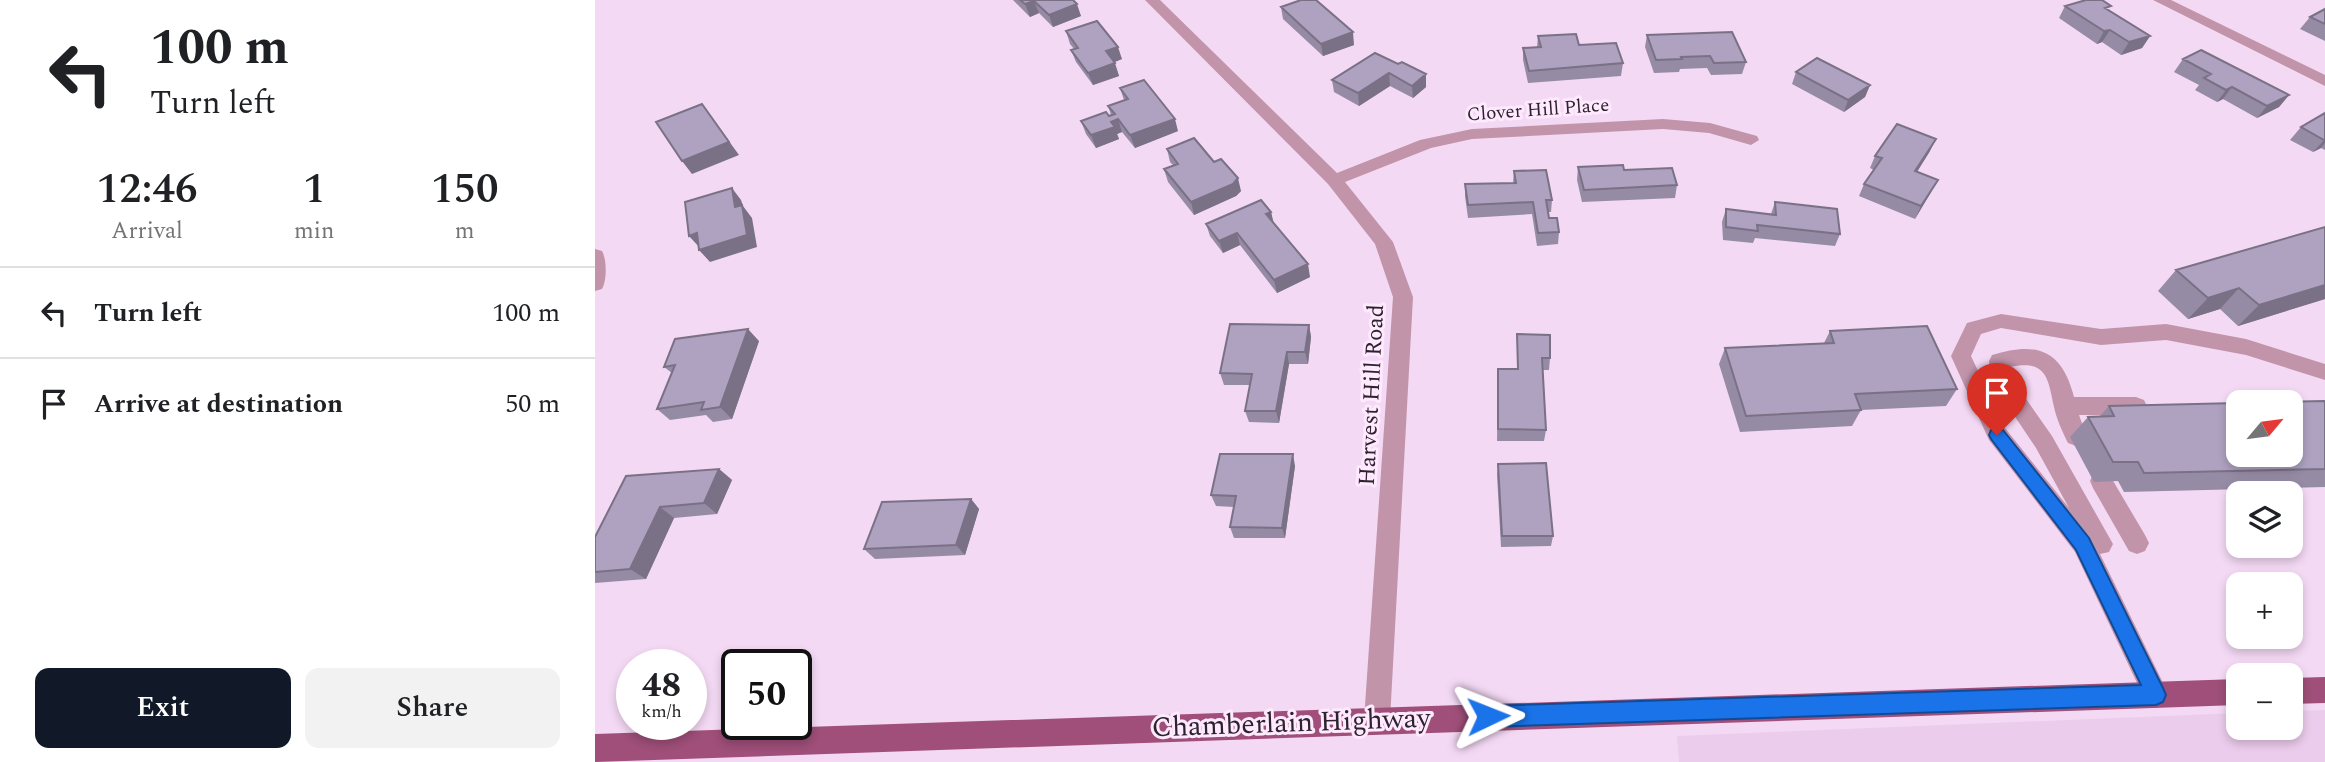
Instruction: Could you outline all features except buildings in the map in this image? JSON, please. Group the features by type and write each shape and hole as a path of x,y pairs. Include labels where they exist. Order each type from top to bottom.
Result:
{"main road":[{"path":"2303,691 2325,690"},
{"name":"Chamberlain Highway","path":"595,748 2226,692"}],"street":[{"name":"Harvest Hill Road","path":"1152,0 1334,180 1384,242 1403,297 1377,720"},
{"path":"2160,0 2325,81"},
{"name":"Clover Hill Place","path":"1334,180 1426,144 1472,134 1663,124 1710,128 1751,140"},
{"path":"595,256 595,284"},
{"path":"2156,695 2083,544 1997,435 1961,356 1974,328 2001,321 2101,337 2166,332 2246,347 2325,372"},
{"path":"2076,437 2064,406 2066,396 2057,374 2045,361 2020,355 1999,361 2001,381 2036,431 2101,544"},
{"path":"2064,406 2154,406"},
{"path":"1997,435 2036,431"},
{"path":"2101,481 2137,543"}],"shaded area":[{"path":"2325,710 2325,762 1679,762 1677,736 2226,713 2226,740 2303,740 2303,711"}],"route":[{"path":"1488,716 2156,695 2083,544 1997,435"}]}
